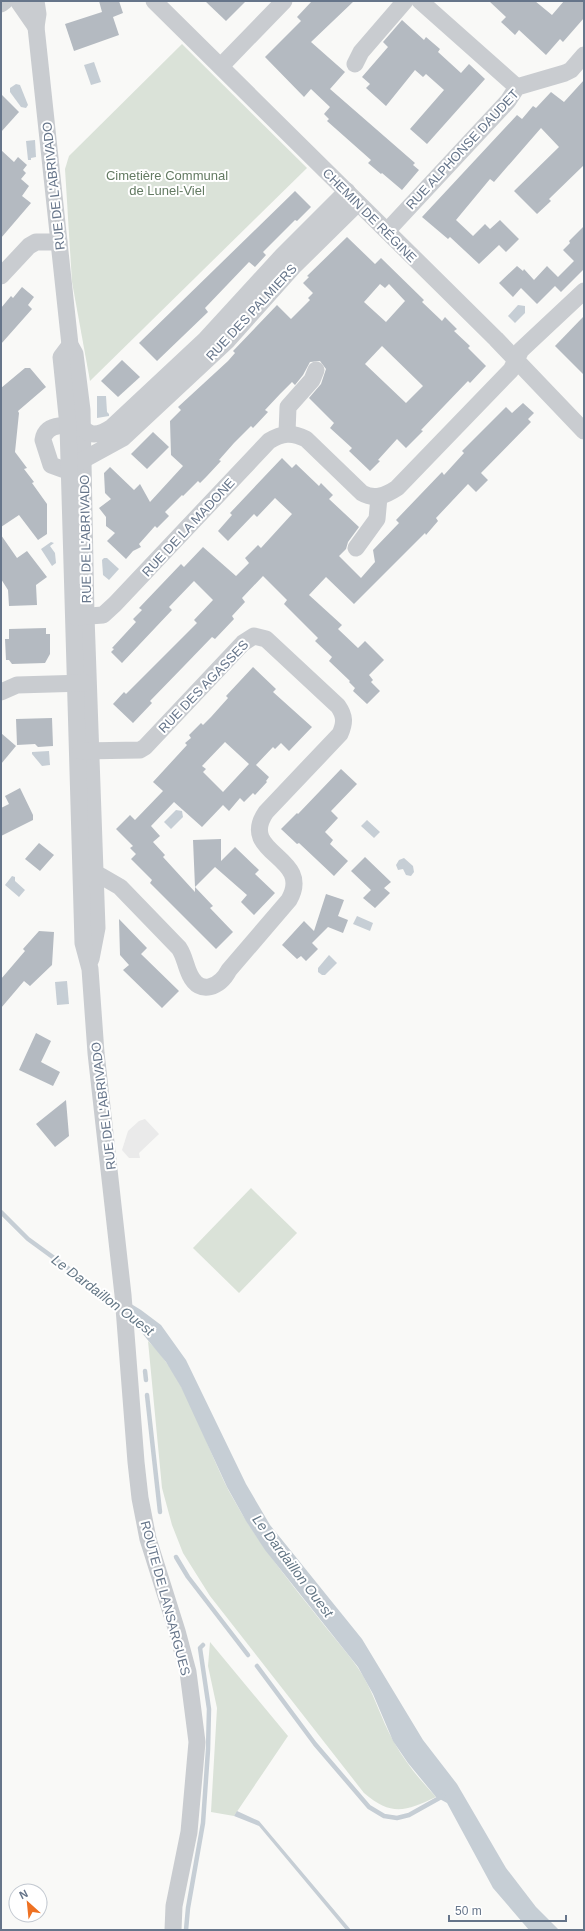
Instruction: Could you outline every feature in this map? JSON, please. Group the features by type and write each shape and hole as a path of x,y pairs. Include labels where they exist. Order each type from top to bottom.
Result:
{"street":[{"path":"1,4 5,1"},
{"name":"RUE DE L'ABRIVADO","path":"18,1 36,27"},
{"name":"RUE DE L'ABRIVADO","path":"36,1 38,14 36,27 70,345 75,354 80,617 88,876 97,928 90,969 95,1046 118,1242"},
{"name":"CHEMIN DE RÉGINE","path":"154,1 387,231 517,361 584,431"},
{"path":"221,66 284,1"},
{"path":"356,64 361,52 405,1"},
{"path":"420,1 517,87"},
{"name":"RUE ALPHONSE DAUDET","path":"387,231 508,101 517,87 565,73 571,70 584,55"},
{"name":"RUE DES PALMIERS","path":"76,428 92,434 102,433 112,427 205,340 282,256 352,197"},
{"name":"RUE DES PALMIERS","path":"77,464 123,438 227,341 293,267 352,197"},
{"path":"1,276 30,246 36,242 59,242"},
{"path":"316,370 312,380 288,407 287,434 298,435 306,439 362,493 369,497 379,497 388,494 396,488 511,370 517,361 521,350 584,291"},
{"name":"RUE DE L'ABRIVADO","path":"76,428 54,426 47,431 43,440 51,465 62,469 77,464"},
{"name":"RUE DE LA MADONE","path":"80,617 103,615 269,441 287,434"},
{"path":"356,548 377,519 379,497"},
{"name":"RUE DES AGASSES","path":"84,751 140,750 145,747 243,643 254,636 266,639 338,706 344,719 340,734 266,812 260,821 259,831 261,840 293,873 295,882 294,892 289,900 229,970 223,980 214,987 205,986 196,982 190,976 185,957 179,948 120,887 108,878 101,876 88,876"},
{"path":"1,692 16,685 82,683"},
{"name":"ROUTE DE LANSARGUES","path":"118,1242 140,1498 148,1539 177,1631 188,1672 197,1742 189,1832 174,1906 173,1930"}],"shaded area":[{"path":"145,1119 159,1134 139,1153 140,1158 129,1158 122,1150 128,1131 139,1121"}],"green space":[{"name":"Cimetière Communal de Lunel-Viel","path":"182,44 307,168 90,381 72,282 65,169 69,156"},
{"path":"251,1188 297,1233 239,1293 193,1248"},
{"path":"148,1341 175,1375 186,1395 224,1481 244,1517 278,1567 358,1668 364,1677 389,1733 398,1749 413,1771 436,1797 416,1806 391,1809 374,1801 364,1793 210,1596 183,1553 172,1525 162,1488"},
{"path":"210,1642 288,1736 234,1816 211,1812 217,1708 208,1666"}],"water":[{"path":"94,62 101,82 91,85 84,65"},
{"path":"16,84 20,85 28,105 26,108 21,107 10,92 10,88"},
{"path":"35,140 36,157 28,160 26,141"},
{"path":"518,305 525,306 525,313 515,323 508,316"},
{"path":"97,396 106,396 107,412 109,416 97,418"},
{"path":"51,542 54,543 50,546 55,553 56,563 52,566 41,549"},
{"path":"107,558 119,569 109,580 103,575 102,560"},
{"path":"49,751 50,765 42,766 32,754 32,752"},
{"path":"176,810 182,811 183,817 171,829 164,822"},
{"path":"367,820 380,832 374,838 361,826"},
{"path":"404,858 413,866 414,872 411,876 406,875 403,869 398,870 396,865 399,860"},
{"path":"12,876 15,877 15,881 25,890 19,897 5,885"},
{"path":"357,916 373,923 370,931 353,924"},
{"path":"329,955 337,963 325,975 322,975 318,972 318,968"},
{"path":"67,981 69,1004 57,1005 55,982"},
{"path":"115,1294 141,1310 161,1325 186,1360 246,1484 270,1525 362,1639 423,1740 457,1784 506,1868 536,1907 559,1930 529,1930 493,1888 447,1803 436,1797 408,1763 393,1741 373,1694 358,1667 265,1550 246,1521 227,1487 181,1387 166,1362 137,1327 117,1318"},
{"path":"237,1811 259,1821 351,1930 346,1930 259,1826 234,1816"}],"building":[{"path":"99,1 119,1 123,13 113,17 119,35 74,51 65,24 102,12"},
{"path":"205,1 246,1 226,21"},
{"path":"312,1 354,1 311,42 345,72 330,89 415,163 413,165 419,170 402,190 368,163 371,160 327,121 329,119 324,114 330,107 311,89 304,97 265,57 301,21 297,17"},
{"path":"489,1 535,1 552,15 564,1 584,1 584,18 563,42 560,39 546,55 519,30 515,35 501,22 506,17"},
{"path":"402,20 424,40 426,37 440,49 438,52 461,73 469,64 485,79 427,144 410,129 444,90 426,74 423,77 415,70 386,106 366,88 370,84 362,77 388,47 383,42"},
{"path":"584,80 584,165 549,199 551,201 537,214 514,191 559,147 541,128 494,182 490,179 456,220 473,236 485,224 490,229 500,220 519,239 506,252 499,245 479,264 450,237 448,239 422,217 517,115 522,119 533,106 536,108 551,92 564,102"},
{"path":"1,94 19,112 1,132"},
{"path":"1,150 14,162 18,157 27,165 23,170 26,173 21,179 29,186 22,196 31,203 1,238"},
{"path":"295,191 311,207 297,221 295,220 263,252 266,255 255,267 249,262 205,308 208,312 157,361 139,343"},
{"path":"584,226 584,272 583,270 561,292 555,286 537,304 521,288 513,297 499,283 517,266 523,271 524,269 534,280 547,266 558,277 574,261 563,250 570,243 569,241"},
{"path":"347,237 375,264 381,258 424,300 422,302 442,321 445,317 457,329 454,331 470,346 468,348 486,366 470,383 468,381 421,430 423,431 406,448 397,439 370,471 349,451 352,448 330,428 334,423 309,398 321,384 326,369 320,361 310,362 303,375 295,385 292,382 265,410 268,412 253,428 251,426 234,443 219,460 221,461 207,476 200,483 198,481 165,512 169,516 157,528 155,526 139,544 141,547 133,551 126,559 107,541 115,533 106,526 106,517 99,508 111,499 105,493 104,473 110,467 134,490 140,484 150,502 183,466 171,455 170,421 181,410 178,407 228,361 235,353 233,351 277,305 291,319 310,300 308,298 313,293 303,283 309,277 307,276","holes":["380,284 385,288 389,284 405,301 386,322 364,302","382,346 423,386 406,403 365,364"]},
{"path":"22,287 34,297 28,305 32,309 1,344 1,308 11,296 13,298"},
{"path":"584,316 584,375 555,346"},
{"path":"122,360 140,377 118,397 101,381"},
{"path":"25,368 30,368 46,387 18,411 15,452 27,468 24,469 34,482 32,483 47,504 47,534 38,540 19,515 1,527 1,388"},
{"path":"523,403 534,413 528,419 531,422 481,473 488,480 476,492 468,484 436,518 438,521 426,535 425,533 354,604 326,577 309,595 342,625 338,629 358,648 365,641 384,660 369,675 373,680 371,682 380,691 367,704 353,691 355,688 349,682 350,681 329,661 332,657 315,641 318,638 284,604 287,600 263,576 242,598 245,602 232,616 234,619 215,639 212,637 150,701 152,703 133,723 113,704 124,692 126,694 197,623 194,620 213,600 194,581 169,607 172,610 122,663 111,652 114,649 112,648 136,622 133,619 142,610 139,608 181,564 184,567 203,547 236,576 249,563 245,558 258,545 261,548 292,514 275,498 257,517 254,514 228,541 218,531 232,515 230,513 282,458 292,468 296,464 319,486 321,483 333,495 329,499 359,527 348,542 346,549 339,556 361,578 375,562 373,550 399,523 396,520 442,472 444,475 464,453 462,451 506,407 512,413"},
{"path":"153,432 169,447 147,469 131,454"},
{"path":"1,535 17,558 27,551 47,577 36,585 37,605 9,606 8,590 1,579"},
{"path":"46,628 46,634 50,634 50,654 45,663 12,664 9,660 6,660 5,639 9,639 9,629"},
{"path":"253,667 276,689 273,692 312,727 289,751 281,743 275,749 273,747 256,765 269,777 266,781 267,782 255,795 253,793 244,802 240,798 229,811 223,805 202,827 174,802 151,826 160,836 153,842 165,855 163,857 195,892 195,887 213,906 210,908 233,932 216,949 150,883 152,880 131,859 136,854 130,848 133,846 116,829 130,815 135,820 163,791 153,782 187,745 185,743 191,738 189,735 201,723 203,725 211,717 228,698 226,696","holes":["225,742 249,764 223,792 203,772 206,769 202,766"]},
{"path":"52,718 53,746 38,747 35,744 17,745 16,719"},
{"path":"1,733 16,746 1,764"},
{"path":"341,769 357,784 331,811 338,818 325,832 333,840 330,844 348,861 334,876 299,843 297,844 281,829 297,813 298,814"},
{"path":"20,788 33,815 33,820 1,836 1,808 9,804 5,796"},
{"path":"221,839 221,861 235,847 259,870 255,874 275,893 254,915 241,902 247,895 215,867 195,887 193,840"},
{"path":"39,843 54,855 40,871 25,859"},
{"path":"365,857 391,882 384,888 390,893 375,908 363,898 371,890 351,871"},
{"path":"326,894 344,900 338,916 348,920 343,933 328,927 312,943 318,949 306,961 301,956 297,959 282,945 304,921 314,931"},
{"path":"119,919 147,948 141,954 179,991 162,1008 123,970 129,965 120,955"},
{"path":"39,931 54,932 52,965 30,986 24,981 1,1008 1,979 25,951 23,949"},
{"path":"36,1033 51,1041 41,1062 60,1072 53,1086 19,1070"},
{"path":"66,1100 69,1136 55,1147 36,1124"}],"waterway":[{"name":"Le Dardaillon Ouest","path":"1,1212 28,1239 120,1306"},
{"path":"145,1371 146,1380"},
{"path":"147,1395 160,1512"},
{"path":"176,1557 188,1577 248,1655"},
{"path":"186,1930 188,1908 203,1823 208,1750 209,1709 200,1648 203,1645"},
{"path":"257,1666 315,1744 369,1807 384,1816 397,1818 409,1815 443,1796"}]}
